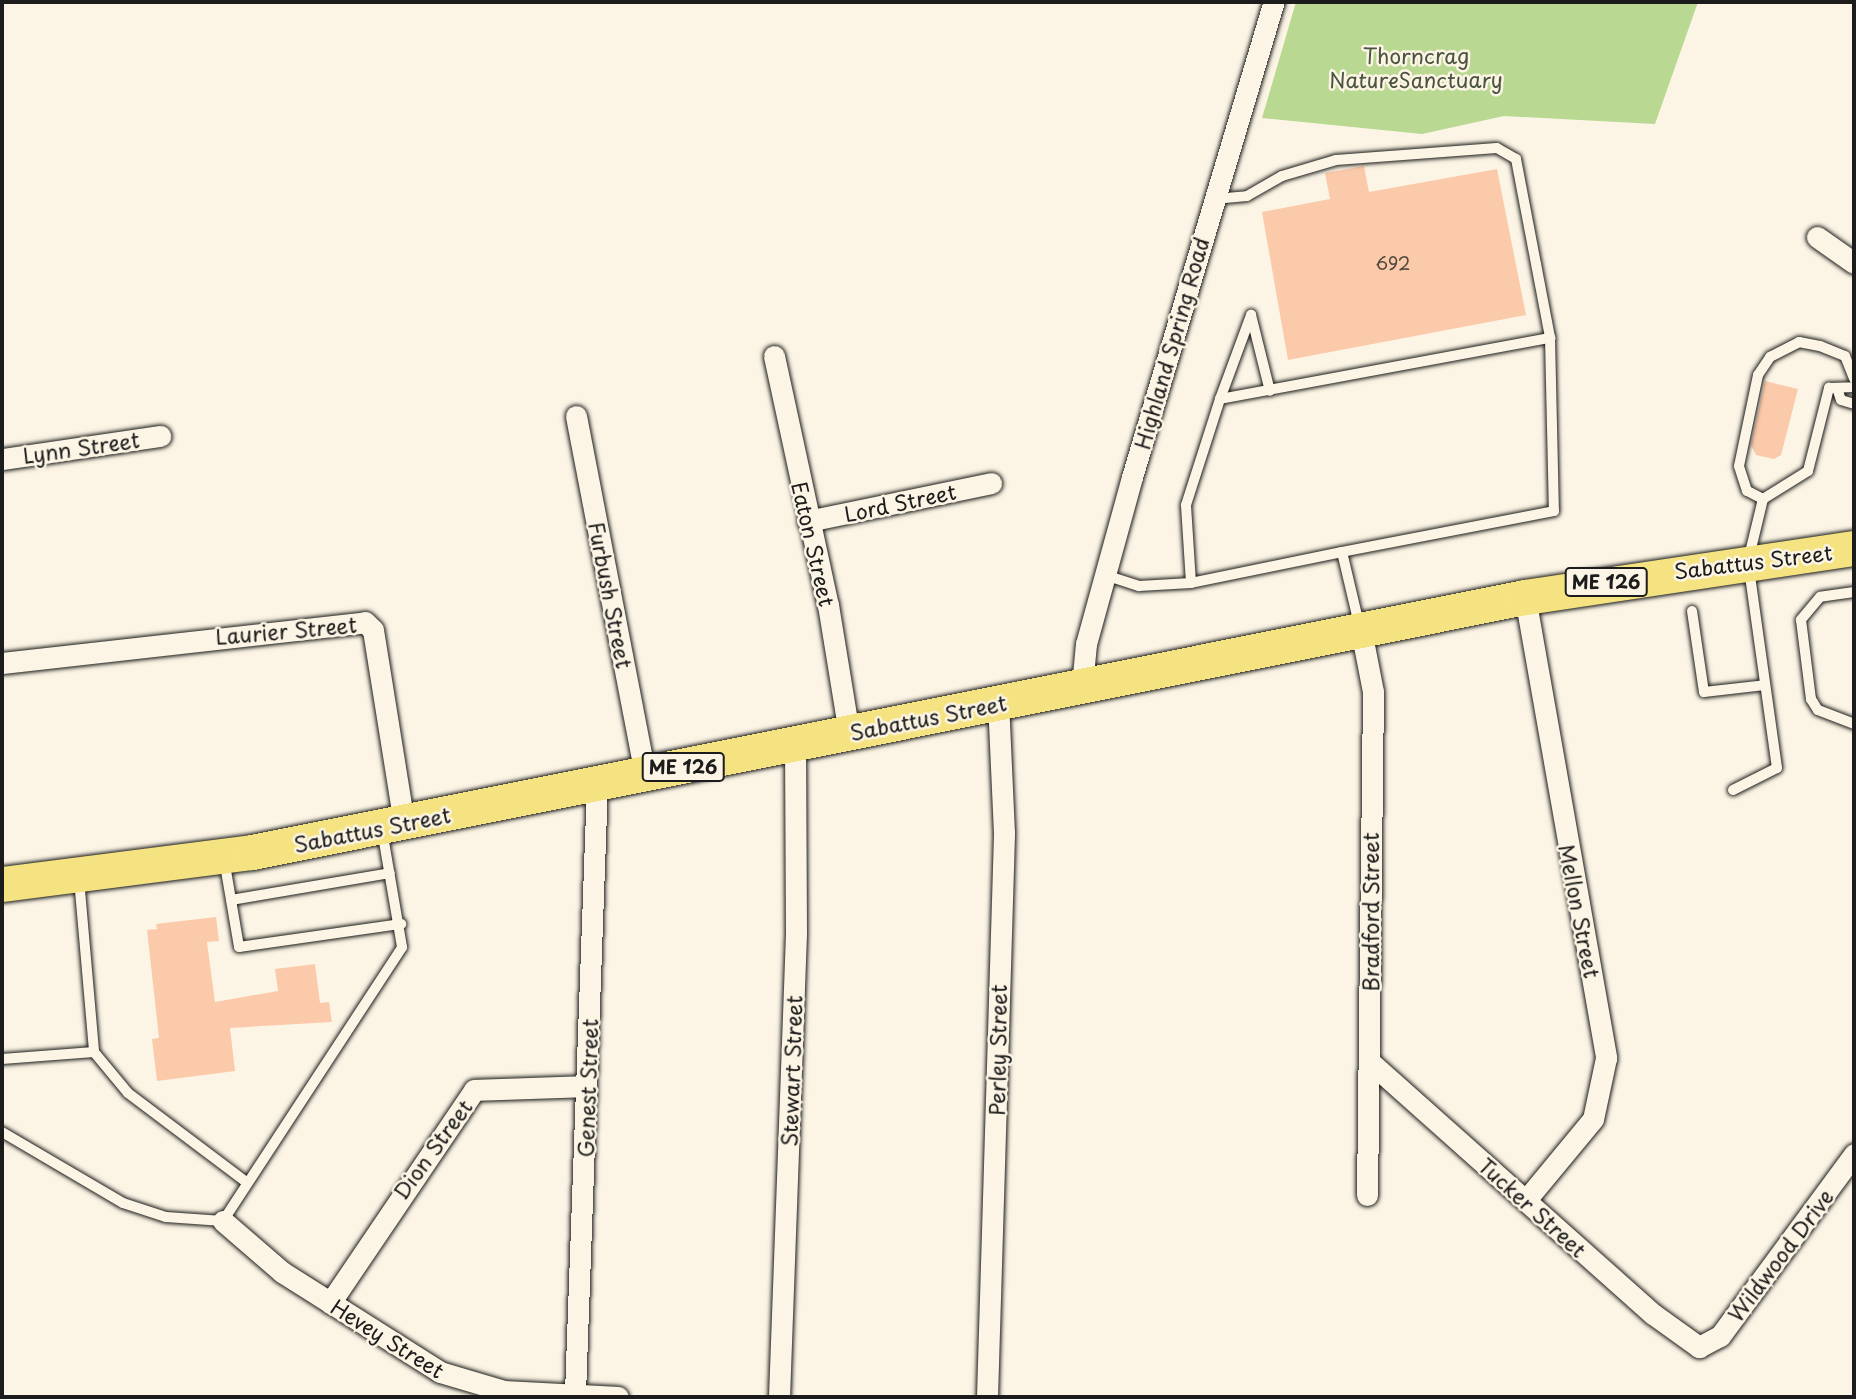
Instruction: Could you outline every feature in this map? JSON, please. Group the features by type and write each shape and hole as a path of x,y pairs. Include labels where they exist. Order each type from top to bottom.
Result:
{"main road":[{"name":"Sabattus Street","path":"2,884 224,856 392,825 1525,597 1853,544"}],"street":[{"name":"Highland Spring Road","path":"1083,686 1086,644 1105,575 1274,2"},
{"path":"1817,237 1854,263"},
{"name":"Eaton Street","path":"774,356 849,733"},
{"name":"Furbush Street","path":"576,416 645,774"},
{"name":"Lynn Street","path":"2,459 160,436"},
{"name":"Lord Street","path":"808,521 991,483"},
{"name":"Mellon Street","path":"1525,597 1606,1058 1593,1119 1525,1200"},
{"name":"Laurier Street","path":"2,663 365,622 373,630 392,825"},
{"name":"Bradford Street","path":"1361,630 1373,692 1367,1195"},
{"name":"Perley Street","path":"987,1397 1004,833 998,703"},
{"name":"Stewart Street","path":"779,1397 797,907 795,744"},
{"name":"Genest Street","path":"575,1393 597,784"},
{"name":"Tucker Street","path":"1370,1062 1661,1321 1699,1347"},
{"name":"Dion Street","path":"330,1303 474,1090 586,1086"},
{"name":"Wildwood Drive","path":"1699,1347 1720,1336 1854,1154"},
{"name":"Hevey Street","path":"223,1221 256,1253 440,1372 477,1387 618,1397"}],"lane":[{"path":"1105,575 1139,586 1191,583 1554,511 1550,338 1516,159 1497,148 1336,160 1282,176 1247,196 1214,199"},
{"path":"1191,583 1186,505 1220,399 1251,315 1270,391"},
{"path":"1220,399 1550,338"},
{"path":"1763,499 1747,491 1739,467 1758,375 1769,357 1799,342 1820,346 1845,356 1854,378"},
{"path":"1733,790 1777,768 1748,561 1763,499 1808,471 1829,388 1838,391 1854,387"},
{"path":"1838,391 1841,400 1854,404"},
{"path":"1342,552 1361,630"},
{"path":"1854,592 1820,597 1801,620 1811,699 1818,710 1854,724"},
{"path":"1692,611 1704,692 1765,685"},
{"path":"2,1132 123,1203 166,1217 223,1221 402,947 401,924 390,873 392,825"},
{"path":"224,856 239,947 401,924"},
{"path":"231,900 390,873"},
{"path":"78,875 94,1052 128,1093 246,1182"},
{"path":"2,1059 94,1052"}],"green space":[{"name":"Thorncrag NatureSanctuary","path":"1296,2 1698,2 1655,124 1504,116 1422,134 1262,118"}],"building":[{"path":"1364,166 1369,192 1497,169 1526,315 1288,360 1262,212 1330,199 1325,173"},
{"path":"1765,381 1798,389 1781,455 1774,459 1756,455 1751,445"},
{"path":"216,917 219,941 207,942 215,1002 278,991 275,969 315,964 320,1003 329,1002 332,1022 230,1028 235,1071 157,1081 152,1039 159,1038 147,930 157,929 156,924"}]}
